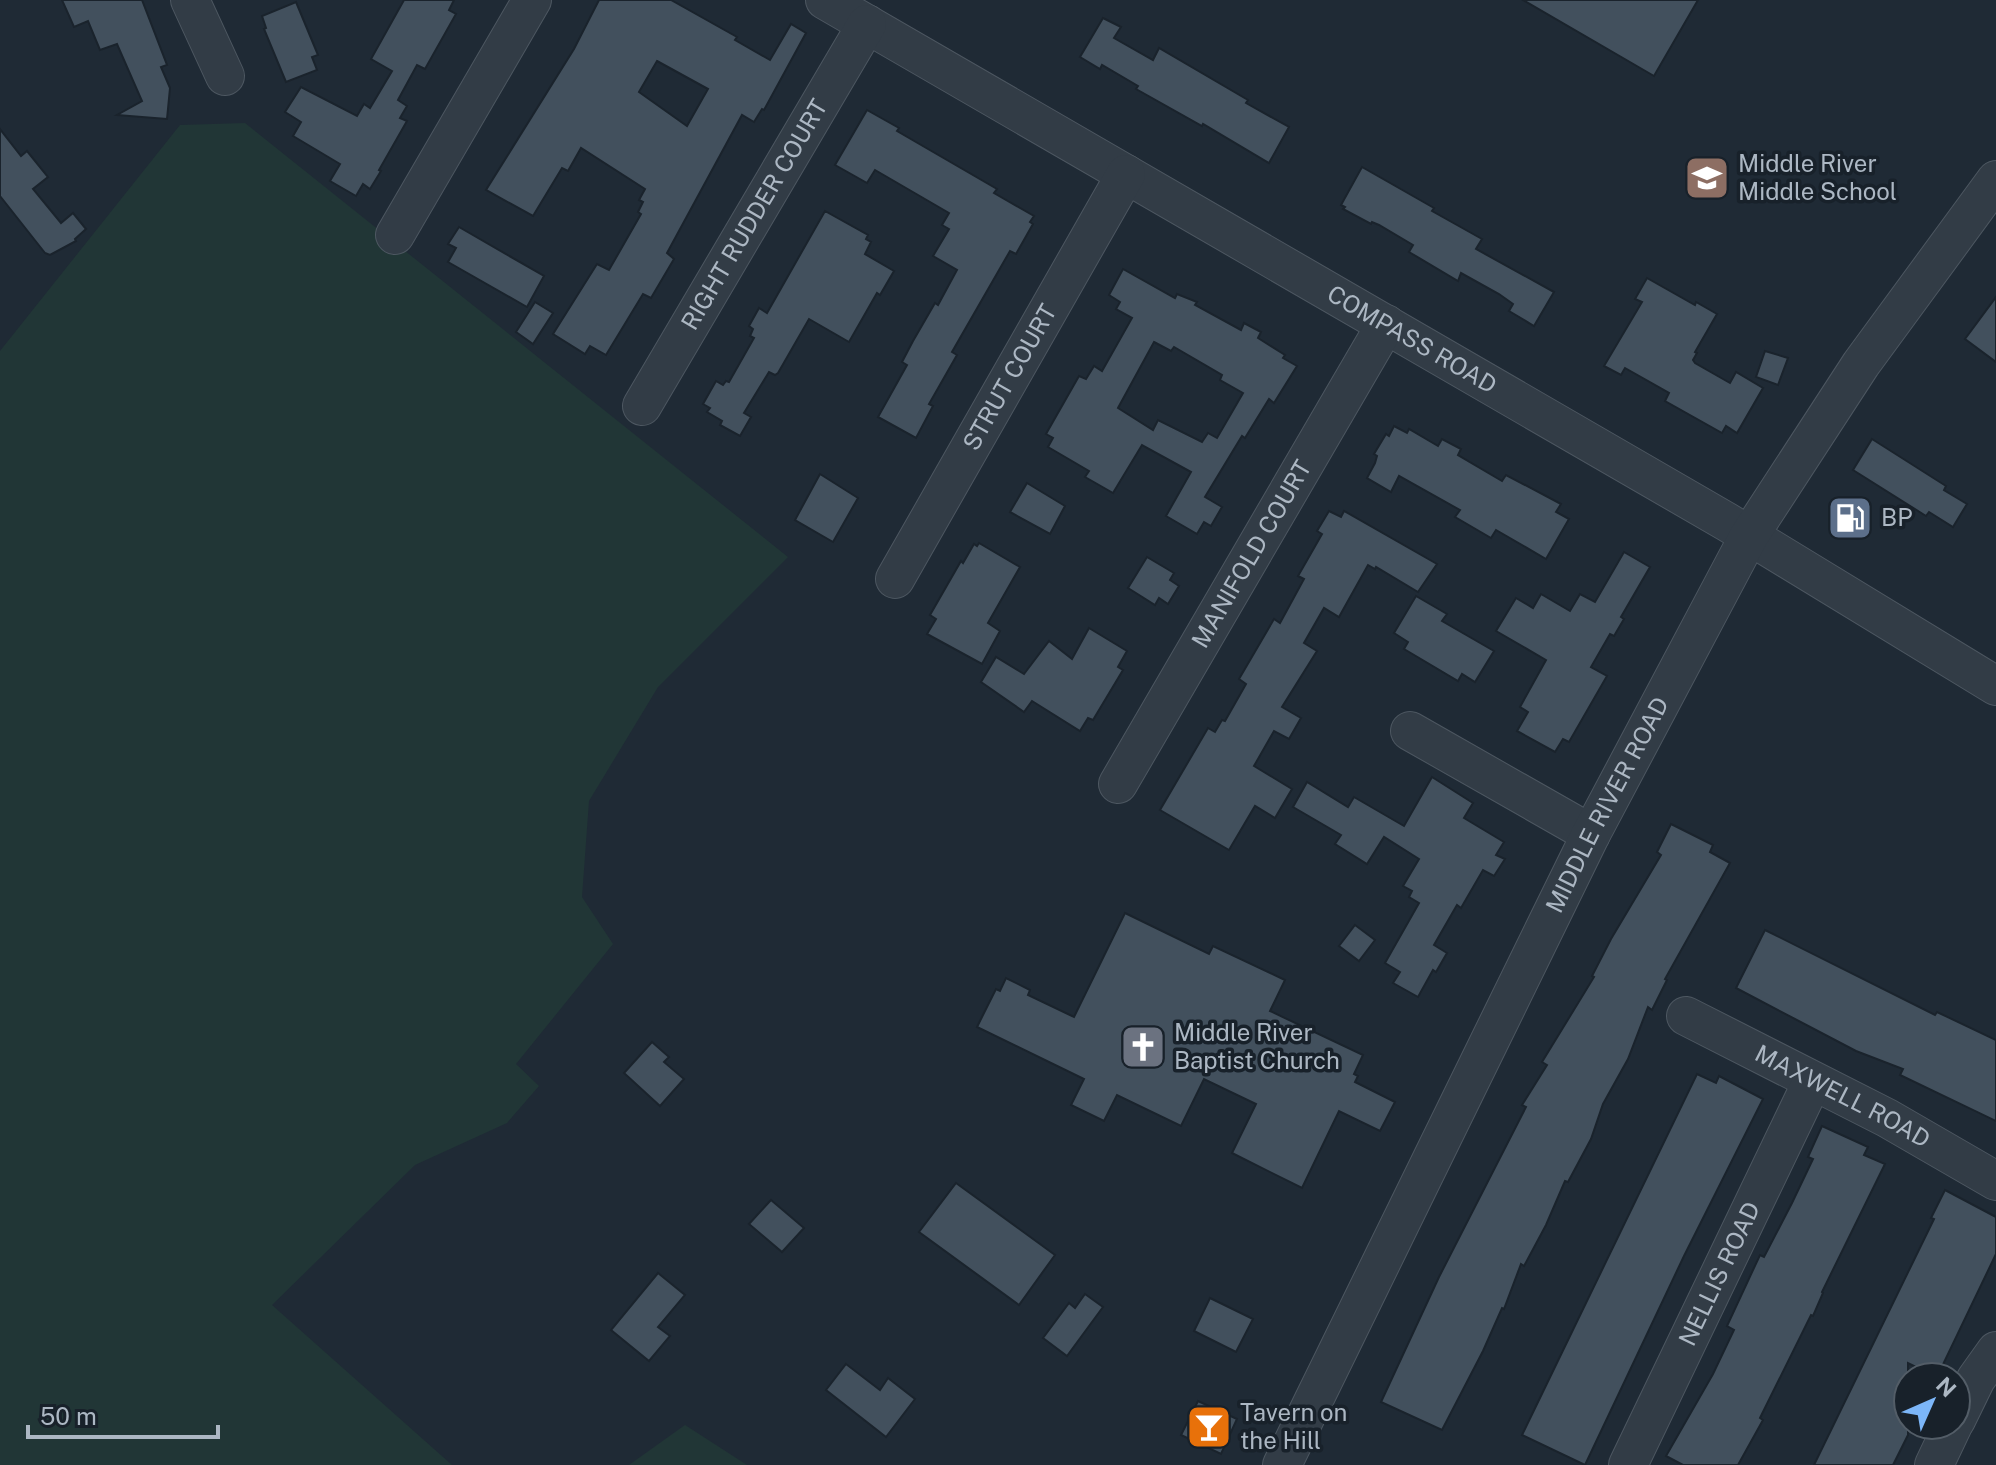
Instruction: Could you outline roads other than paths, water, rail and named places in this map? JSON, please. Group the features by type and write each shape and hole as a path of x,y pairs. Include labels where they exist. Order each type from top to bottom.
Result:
{"street":[{"path":"190,0 225,76"},
{"path":"395,235 532,0"},
{"name":"COMPASS ROAD","path":"825,0 1749,536 1996,686"},
{"name":"RIGHT RUDDER COURT","path":"642,406 867,24"},
{"name":"STRUT COURT","path":"895,579 1126,174"},
{"name":"MIDDLE RIVER ROAD","path":"1282,1465 1591,834 1749,536 1861,364 1996,180"},
{"name":"MANIFOLD COURT","path":"1118,784 1386,324"},
{"path":"1410,731 1591,834"},
{"name":"MAXWELL ROAD","path":"1686,1016 1887,1118 1996,1181"},
{"name":"NELLIS ROAD","path":"1628,1465 1812,1082"},
{"path":"1972,1387 1996,1351"},
{"path":"1934,1465 1945,1441"}],"place":[{"name":"Middle River Middle School","path":"1707,178"},
{"name":"BP","path":"1850,518"},
{"name":"Middle River Baptist Church","path":"1143,1047"},
{"name":"Tavern on the Hill","path":"1209,1427"}]}
